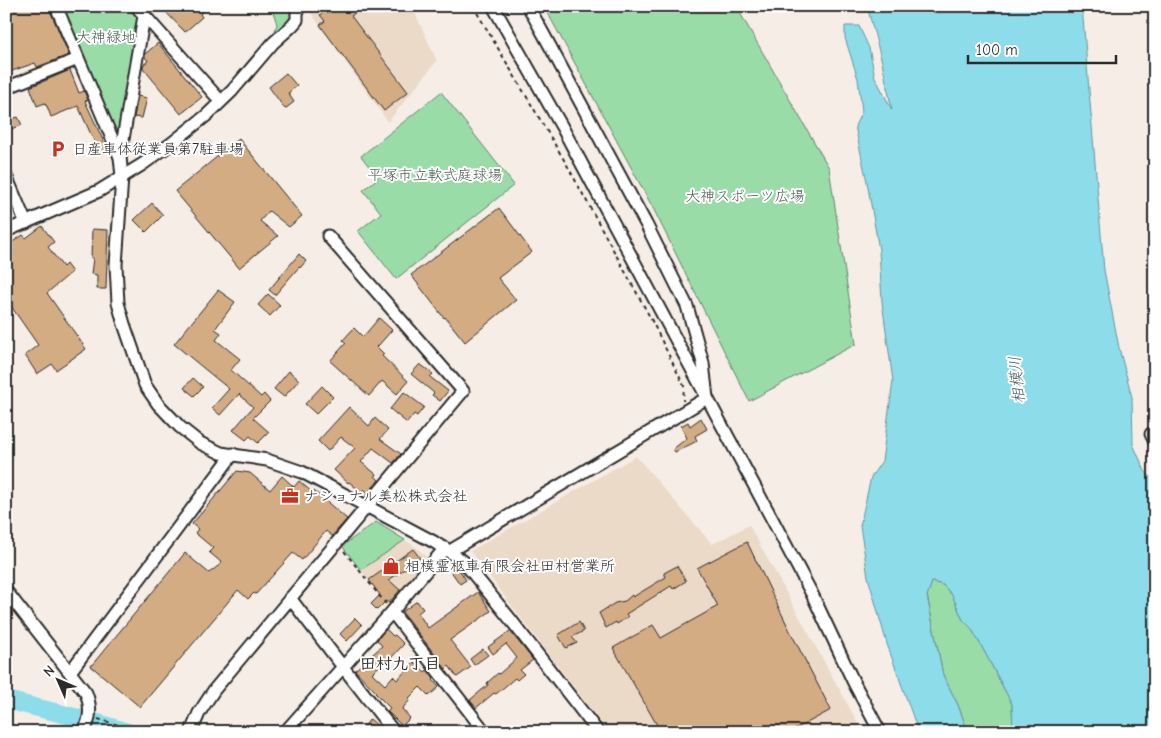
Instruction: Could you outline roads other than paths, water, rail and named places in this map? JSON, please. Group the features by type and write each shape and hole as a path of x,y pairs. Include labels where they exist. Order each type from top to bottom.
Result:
{"street":[{"path":"56,6 121,154"},
{"path":"136,6 217,97"},
{"path":"6,231 99,191 143,164 172,143 232,91 273,43 292,26 297,20 296,6"},
{"path":"493,6 562,127 707,398 804,580 880,732"},
{"path":"528,6 646,224 687,306 703,363 707,398"},
{"path":"144,16 121,154 122,177 116,265 118,303 145,385 158,404 180,426 200,442 221,453 267,460 302,472 448,550 463,561 512,620 598,732"},
{"path":"6,88 78,59"},
{"path":"6,176 26,223"},
{"path":"190,732 199,713 214,690 463,391 328,236"},
{"path":"286,732 448,550 707,398"},
{"path":"70,672 233,454"},
{"path":"6,591 86,693 89,701 89,716 83,732"},
{"path":"290,598 394,732"},
{"path":"392,612 485,732"}],"water":[{"name":"相模川","path":"867,6 1082,6 1104,270 1119,348 1132,397 1133,444 1145,471 1155,482 1155,732 1013,732 1012,704 982,647 971,628 963,620 952,595 943,585 932,582 927,596 943,675 958,705 968,732 920,732 917,728 887,644 868,577 860,526 871,477 882,461 893,381 882,302 879,250 855,126 862,111 858,79 845,38 845,26 859,26 869,48 875,77 892,110"}],"waterway":[{"path":"6,700 128,732"}],"place":[{"name":"日産車体従業員第7駐車場","path":"58,149"},
{"name":"ナショナル美松株式会社","path":"290,496"},
{"name":"相模霊柩車有限会社田村営業所","path":"391,566"}],"district":[{"name":"田村九丁目","path":"400,663"}],"park label":[{"name":"大神緑地","path":"106,37"},
{"name":"平塚市立軟式庭球場","path":"435,175"},
{"name":"大神スポーツ広場","path":"745,196"}]}
